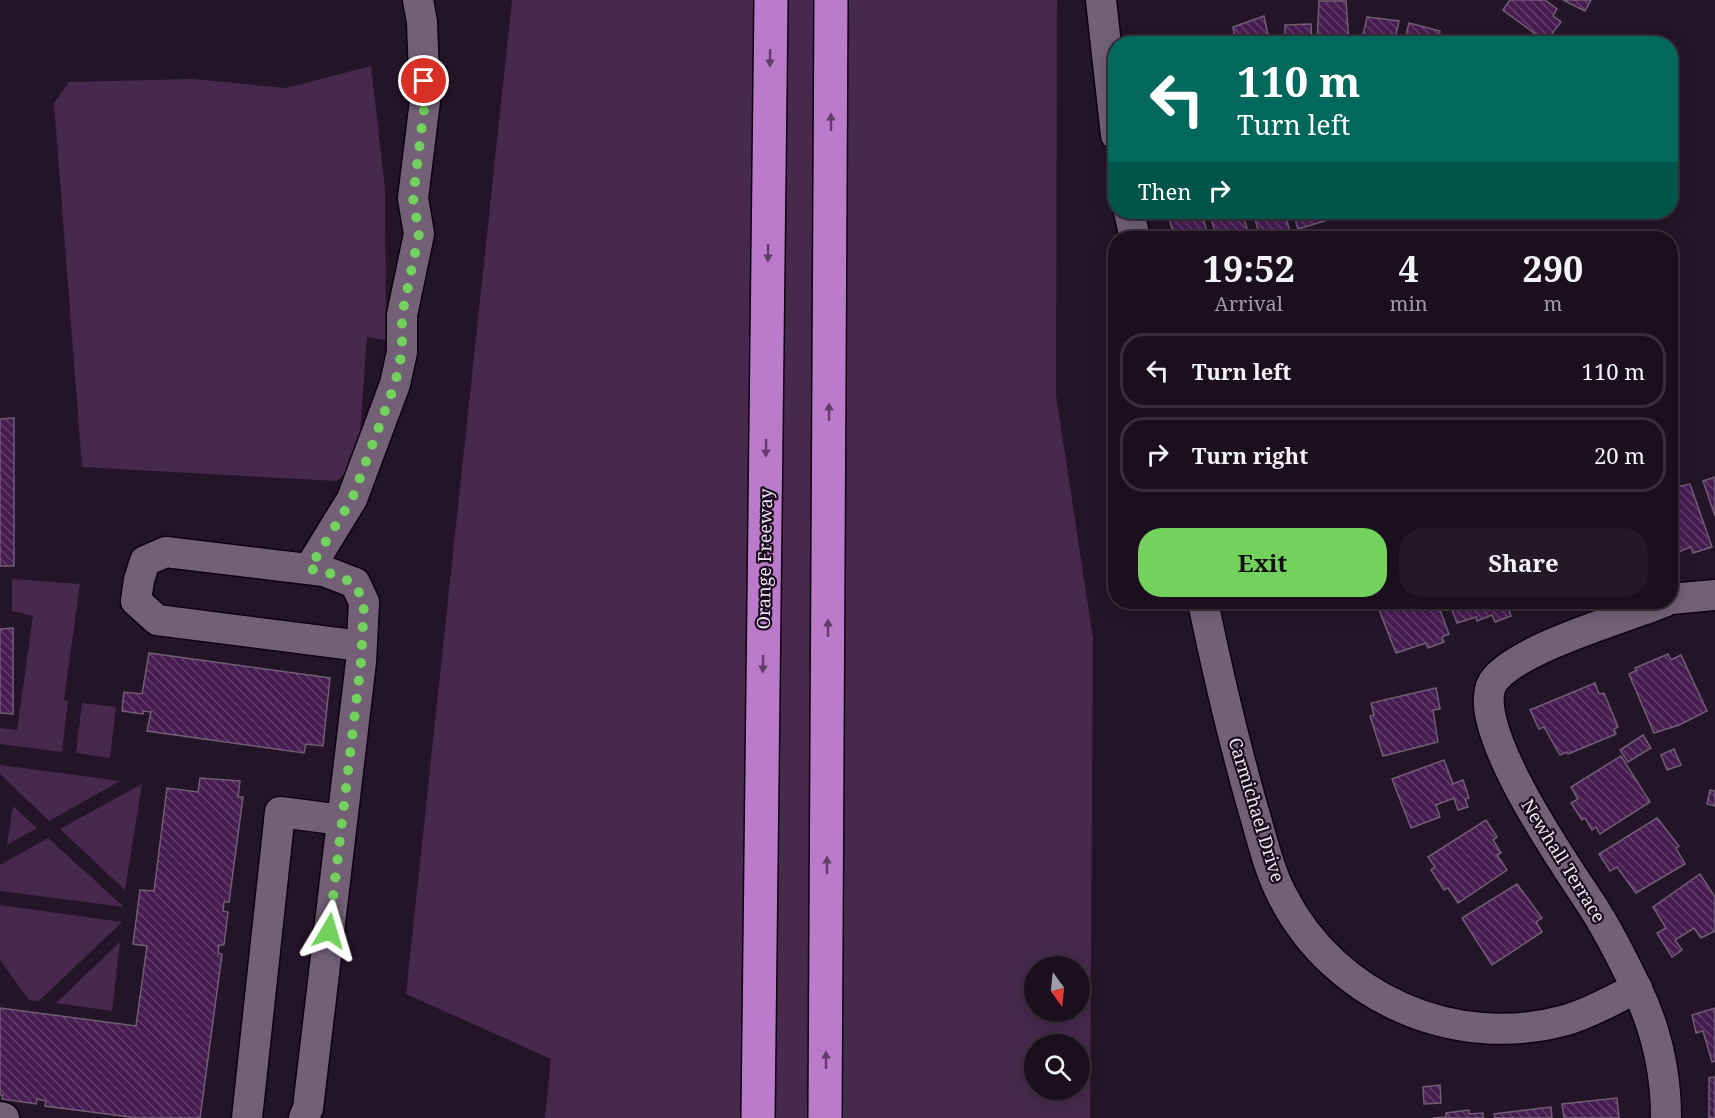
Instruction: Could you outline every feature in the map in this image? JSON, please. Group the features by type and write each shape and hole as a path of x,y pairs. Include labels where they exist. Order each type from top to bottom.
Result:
{"highway":[{"name":"Orange Freeway","path":"758,1118 771,0"},
{"path":"825,1118 831,0"}],"street":[{"path":"309,569 352,499 395,384 402,352 402,315 419,234 413,198 425,101 422,22 418,0"},
{"path":"1101,0 1108,63"},
{"path":"304,1118 308,1108 342,820 361,646 364,602 354,583 324,571 166,552 145,561 136,601 157,620 361,646"},
{"path":"1678,599 1715,596"},
{"name":"Carmichael Drive","path":"1205,609 1239,759 1264,848 1281,893 1310,941 1339,968 1373,993 1412,1012 1442,1024 1483,1029 1527,1027 1567,1019 1637,988"},
{"name":"Newhall Terrace","path":"1646,609 1525,655 1494,679 1486,701 1513,776 1535,820 1594,909 1637,988 1656,1036 1666,1093 1666,1118"},
{"path":"247,1118 280,812 342,820"}],"shaded area":[{"path":"512,0 1057,0 1056,395 1093,638 1090,1118 545,1118 551,1059 406,994"},
{"path":"371,66 385,189 386,340 367,337 358,462 337,481 82,467 54,103 69,82 193,79 286,88"},
{"path":"12,579 80,584 64,700 68,701 62,752 0,744 0,728 17,730 33,616 12,611"},
{"path":"82,703 116,707 110,758 76,753"},
{"path":"0,765 120,781 49,821 0,774"},
{"path":"142,784 125,890 60,829"},
{"path":"13,806 37,828 7,845"},
{"path":"48,838 124,907 0,891 0,865"},
{"path":"0,905 122,922 39,1001 29,1000 0,960"},
{"path":"120,942 112,1011 56,1003"}],"building":[{"path":"1510,0 1545,0 1557,9 1553,16 1561,22 1550,36 1538,36 1503,10"},
{"path":"1563,0 1591,0 1585,11"},
{"path":"1319,1 1346,1 1348,36 1317,36"},
{"path":"1264,16 1268,36 1235,36 1233,27"},
{"path":"1367,17 1399,21 1396,36 1363,36"},
{"path":"1409,23 1440,31 1439,36 1406,36"},
{"path":"1311,24 1312,36 1285,36 1285,25"},
{"path":"1169,219 1203,219 1207,231 1173,231"},
{"path":"1211,219 1244,219 1248,231 1215,231"},
{"path":"1255,219 1286,219 1290,231 1258,231"},
{"path":"1295,219 1328,220 1298,229"},
{"path":"14,418 14,566 0,566 0,419"},
{"path":"1715,477 1715,516 1703,481"},
{"path":"1690,484 1712,547 1693,553 1691,547 1678,552 1678,487"},
{"path":"1379,609 1440,609 1449,634 1442,637 1444,642 1428,648 1426,643 1396,653"},
{"path":"1452,609 1508,609 1511,616 1495,622 1492,615 1477,621 1476,617 1457,623"},
{"path":"13,628 13,714 0,713 0,629"},
{"path":"149,653 330,678 323,746 306,744 304,753 147,731 151,712 143,711 143,714 122,711 124,692 142,694"},
{"path":"1668,654 1671,660 1681,655 1707,711 1679,725 1654,733 1629,674 1637,670 1635,668"},
{"path":"1595,683 1599,694 1604,693 1618,727 1614,729 1616,734 1568,754 1567,752 1560,755 1544,727 1539,729 1530,710"},
{"path":"1436,688 1440,709 1433,710 1438,742 1383,756 1370,716 1374,715 1371,703"},
{"path":"1643,735 1651,748 1628,762 1620,750"},
{"path":"1674,749 1681,765 1667,770 1661,755"},
{"path":"1621,756 1650,802 1600,834 1596,827 1592,830 1585,818 1582,820 1571,803 1578,799 1571,787"},
{"path":"1444,760 1453,784 1463,780 1469,798 1465,799 1468,807 1458,810 1454,798 1436,805 1440,817 1411,828 1392,779"},
{"path":"200,778 240,781 238,797 243,797 229,902 224,902 223,911 228,912 224,945 219,945 218,953 222,954 200,1118 138,1118 45,1106 46,1101 37,1099 36,1104 2,1099 3,1095 0,1095 0,1008 136,1026 147,946 133,944 140,890 154,891 167,788 198,792"},
{"path":"1710,790 1715,791 1715,806 1707,804"},
{"path":"1657,818 1679,846 1676,848 1685,864 1636,893 1617,867 1610,871 1599,854"},
{"path":"1486,820 1497,837 1493,840 1501,853 1497,855 1507,870 1458,903 1448,888 1444,890 1431,870 1435,867 1428,857"},
{"path":"1700,874 1715,897 1715,931 1701,938 1694,928 1675,940 1682,950 1672,957 1657,933 1666,928 1653,907"},
{"path":"1517,884 1542,918 1536,922 1542,932 1492,965 1462,918"},
{"path":"1715,1008 1715,1061 1712,1062 1703,1031 1696,1033 1692,1015"},
{"path":"1715,1077 1715,1118 1709,1118 1709,1078"},
{"path":"1440,1085 1441,1103 1424,1104 1423,1087"},
{"path":"1617,1098 1619,1118 1564,1118 1562,1104"},
{"path":"1551,1107 1552,1118 1495,1118 1494,1114"},
{"path":"1469,1110 1469,1114 1483,1113 1483,1118 1433,1118 1446,1117 1446,1113"}],"route":[{"path":"329,931 361,662 364,602 354,583 324,571 309,569 352,499 395,384 402,352 402,315 419,234 413,198 425,101 424,81"}]}
